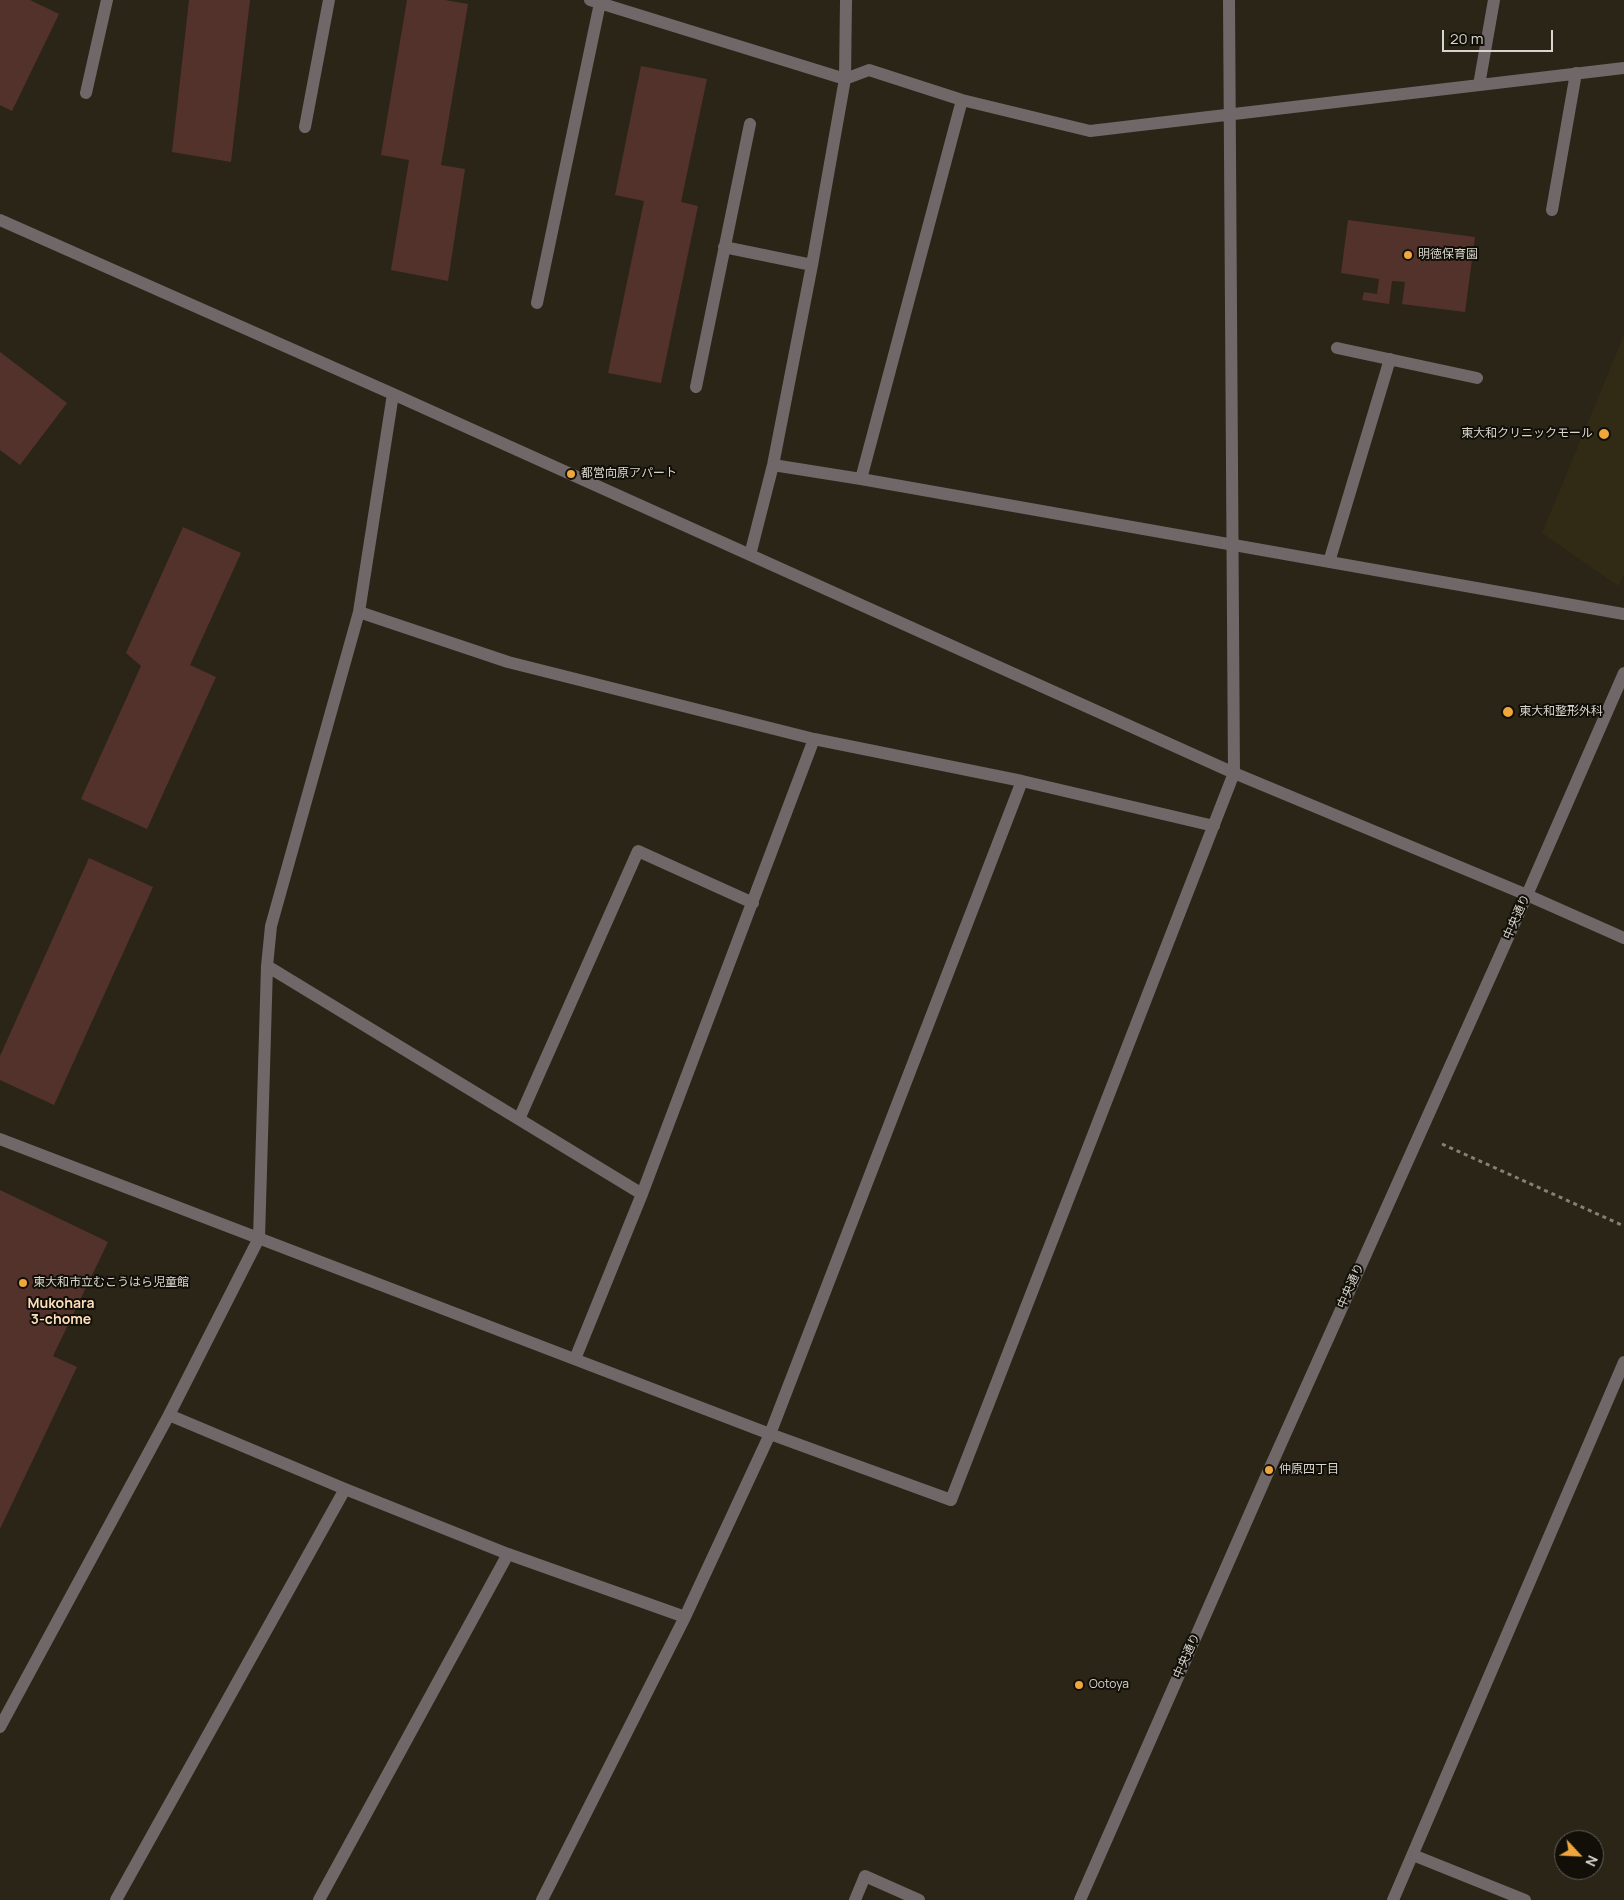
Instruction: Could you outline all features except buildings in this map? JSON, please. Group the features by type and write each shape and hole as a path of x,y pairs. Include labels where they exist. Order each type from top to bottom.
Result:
{"street":[{"path":"86,93 107,0"},
{"path":"305,127 329,0"},
{"path":"750,556 773,465 812,266 845,79 846,0"},
{"path":"0,1139 770,1434 951,1500 1234,773 1229,0"},
{"path":"1479,85 1494,0"},
{"path":"537,303 595,2 845,79 869,70 962,100 1090,131 1624,68"},
{"path":"1552,210 1576,73"},
{"path":"861,479 962,100"},
{"path":"696,387 750,124"},
{"path":"0,220 393,394 1234,773 1527,894 1624,938"},
{"path":"724,247 812,266"},
{"path":"1337,348 1477,378"},
{"path":"1329,562 1390,359"},
{"path":"0,1727 169,1415 259,1238 267,966 271,926 359,612 393,394"},
{"path":"773,465 1624,614"},
{"path":"359,612 508,662 814,739 1022,781 1214,826"},
{"name":"中央通り","path":"1080,1900 1624,673"},
{"path":"575,1358 642,1194 814,739"},
{"path":"542,1900 685,1617 770,1434 1022,781"},
{"path":"519,1119 638,851 753,903"},
{"path":"267,966 642,1194"},
{"path":"1393,1900 1624,1362"},
{"path":"169,1415 345,1489 508,1554 685,1617"},
{"path":"116,1900 345,1489"},
{"path":"320,1900 508,1554"},
{"path":"1412,1854 1525,1900"},
{"path":"855,1900 865,1876 919,1900"}],"path":[{"path":"1419,1134 1624,1226"}],"shaded area":[{"name":"東大和クリニックモール","path":"1624,335 1624,574 1618,586 1542,533"}],"place":[{"name":"明徳保育園","path":"1408,255"},
{"name":"東大和クリニックモール","path":"1604,434"},
{"name":"都営向原アパート","path":"571,474"},
{"name":"東大和整形外科","path":"1508,712"},
{"name":"東大和市立むこうはら児童館","path":"23,1283"},
{"name":"仲原四丁目","path":"1269,1470"},
{"name":"Ootoya","path":"1079,1685"}],"district":[{"name":"Mukohara 3-chome","path":"61,1312"}]}
